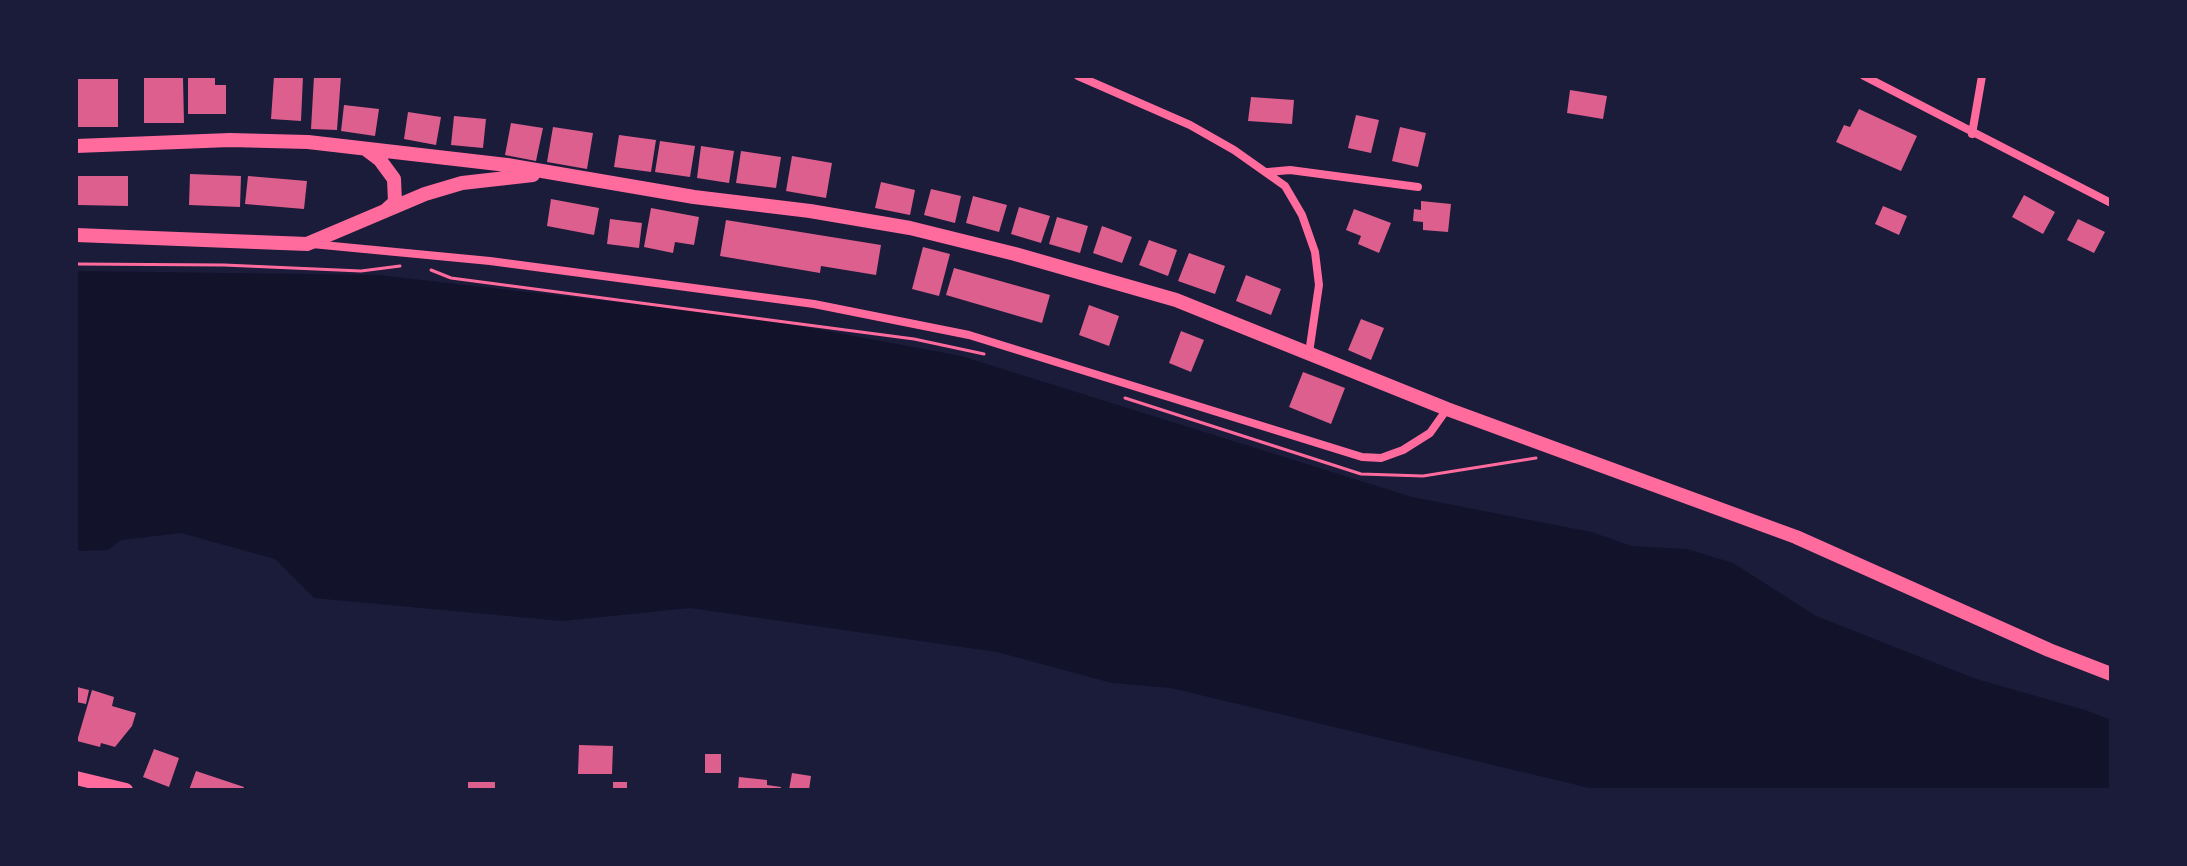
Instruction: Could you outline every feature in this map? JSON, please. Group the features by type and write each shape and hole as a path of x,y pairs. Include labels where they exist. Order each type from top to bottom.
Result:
{"street":[{"path":"1078,76 1190,125 1285,186 1302,215 1315,252 1319,285 1309,353"},
{"path":"1864,76 2111,203"},
{"path":"1972,134 1982,76"},
{"path":"76,146 230,140 308,142 507,165 694,197 810,211 910,228 1092,274 1176,300 1447,409 1796,537 2049,650 2111,674"},
{"path":"366,150 380,160 394,179 395,202 382,214"},
{"path":"1267,172 1290,170 1418,187"},
{"path":"307,244 425,194 462,183 553,173"},
{"path":"76,235 307,244 490,261 814,304 969,335 1362,457 1381,458 1403,450 1430,433 1447,409"},
{"path":"76,778 126,790"}],"path":[{"path":"76,264 239,265 361,271 402,266"},
{"path":"425,268 451,278 914,339 995,357"},
{"path":"1117,396 1361,474 1423,476 1536,458"}],"shaded area":[{"path":"76,271 377,275 757,318 961,356 1412,497 1591,532 1632,546 1687,549 1733,563 1816,616 1976,679 2111,720 2111,790 1598,790 1171,688 1112,683 997,652 690,608 562,621 314,598 275,559 181,533 121,540 108,550 76,551"}],"building":[{"path":"144,76 183,78 184,123 144,123"},
{"path":"188,76 215,76 215,85 226,85 226,114 188,114"},
{"path":"274,76 303,76 301,121 271,119"},
{"path":"314,76 341,76 337,130 311,129"},
{"path":"76,79 118,79 118,127 76,127"},
{"path":"1570,90 1607,96 1603,119 1567,113"},
{"path":"1251,97 1294,100 1292,124 1248,121"},
{"path":"344,105 379,109 375,136 341,131"},
{"path":"1859,109 1917,136 1901,171 1836,142 1844,125 1850,127"},
{"path":"408,112 441,117 436,145 404,139"},
{"path":"1356,115 1379,120 1371,153 1348,148"},
{"path":"454,116 486,119 483,148 451,145"},
{"path":"511,123 543,128 536,161 505,155"},
{"path":"553,127 593,133 587,169 547,162"},
{"path":"1400,127 1426,133 1418,167 1392,161"},
{"path":"619,135 656,140 651,172 614,167"},
{"path":"660,141 695,146 690,177 655,172"},
{"path":"701,146 734,151 729,183 697,178"},
{"path":"741,151 781,157 776,188 736,183"},
{"path":"792,156 832,163 826,198 786,191"},
{"path":"190,174 241,176 240,207 189,205"},
{"path":"78,176 128,176 128,206 78,205"},
{"path":"248,176 307,181 304,209 245,204"},
{"path":"881,182 915,190 910,215 875,208"},
{"path":"931,189 961,196 955,223 924,215"},
{"path":"2024,195 2055,212 2043,234 2012,217"},
{"path":"973,196 1007,205 999,232 966,223"},
{"path":"551,199 599,208 594,235 547,226"},
{"path":"1421,201 1451,204 1448,232 1423,230 1423,222 1413,221 1414,209 1421,210"},
{"path":"1883,206 1907,216 1899,235 1875,224"},
{"path":"1019,207 1050,216 1041,243 1011,234"},
{"path":"651,208 699,217 694,245 675,242 673,253 644,247"},
{"path":"1354,209 1391,223 1379,253 1358,244 1361,236 1346,230"},
{"path":"1057,217 1088,226 1080,253 1049,244"},
{"path":"610,219 642,223 639,248 607,244"},
{"path":"2078,219 2105,232 2094,253 2067,240"},
{"path":"726,220 881,245 876,275 821,266 820,273 720,256"},
{"path":"1102,226 1132,237 1122,263 1093,253"},
{"path":"1149,240 1177,250 1168,276 1139,265"},
{"path":"923,247 950,254 939,296 912,289"},
{"path":"1189,253 1225,266 1215,294 1178,281"},
{"path":"954,268 1050,295 1042,323 946,295"},
{"path":"1246,275 1281,289 1271,315 1236,301"},
{"path":"1089,305 1119,316 1109,346 1079,335"},
{"path":"1361,319 1384,328 1371,360 1348,350"},
{"path":"1181,331 1204,340 1191,372 1169,363"},
{"path":"1303,372 1345,388 1331,424 1289,407"},
{"path":"77,687 89,690 86,704 76,702"},
{"path":"92,690 114,697 112,706 136,713 132,726 115,747 77,741"},
{"path":"579,745 613,746 612,774 578,774"},
{"path":"154,749 179,758 169,787 143,777"},
{"path":"705,754 721,754 721,773 705,773"},
{"path":"196,771 244,787 243,790 189,790"},
{"path":"792,773 811,776 809,790 789,790"},
{"path":"739,777 767,780 767,785 781,787 781,790 738,790"},
{"path":"468,782 495,782 495,790 468,790"},
{"path":"613,782 627,782 627,790 613,790"}]}
